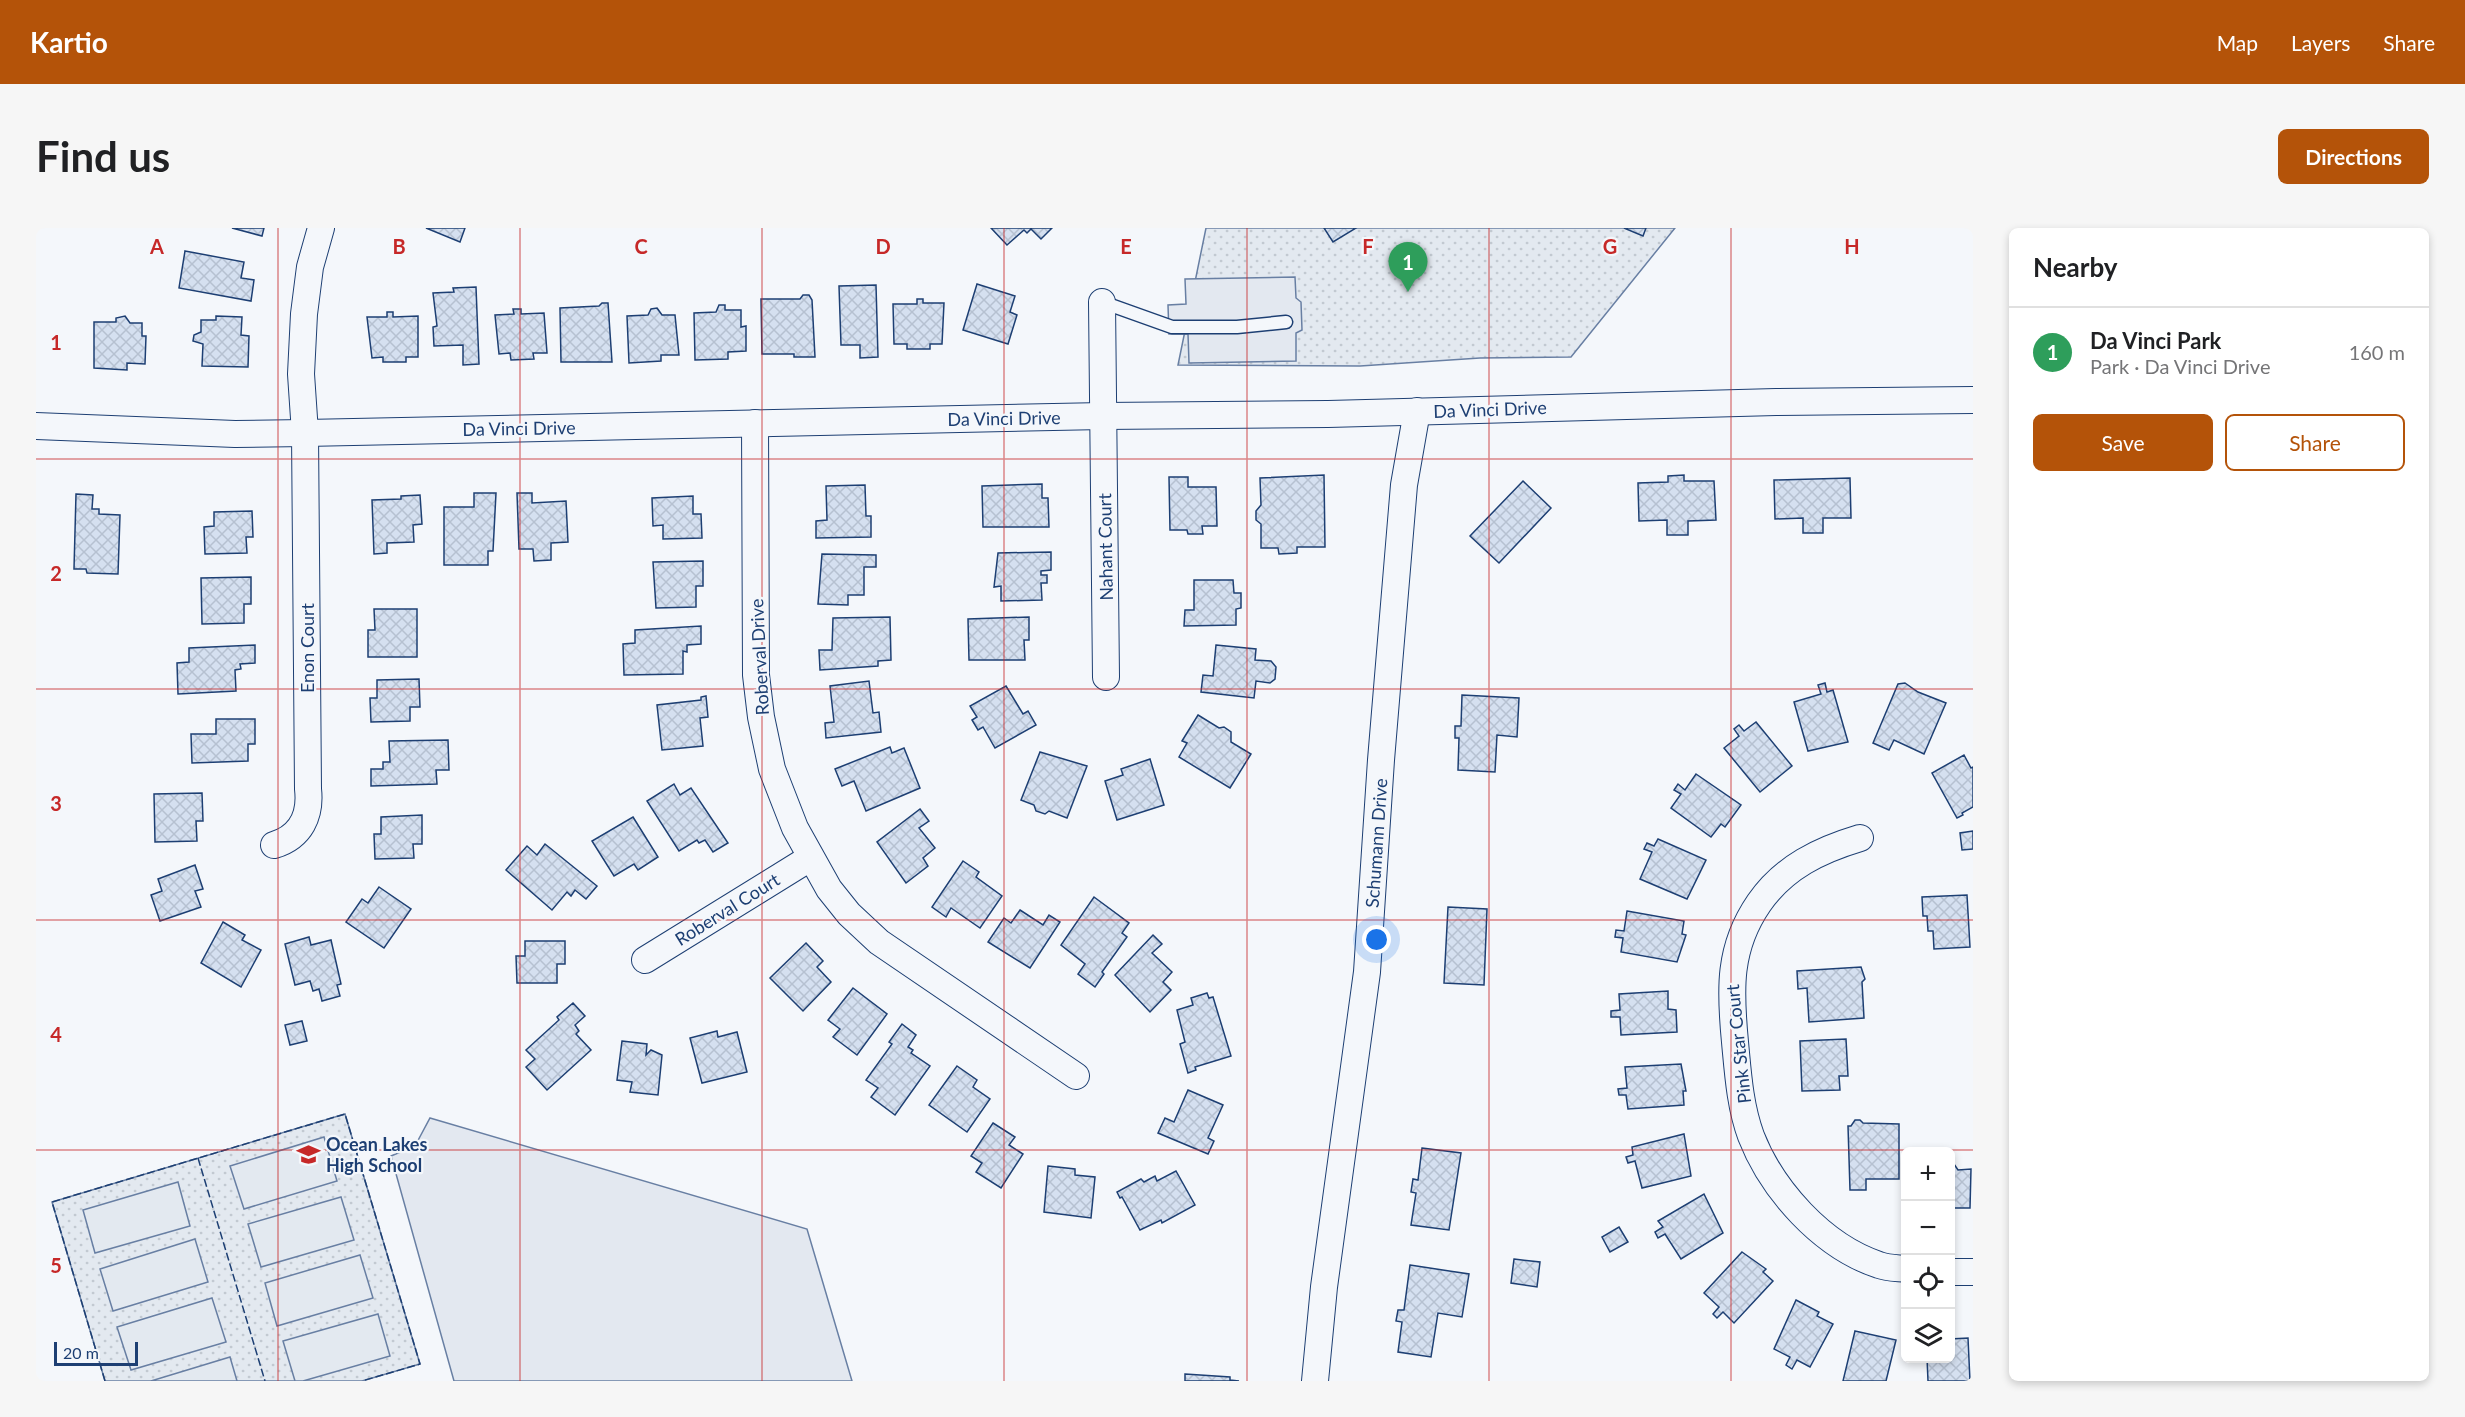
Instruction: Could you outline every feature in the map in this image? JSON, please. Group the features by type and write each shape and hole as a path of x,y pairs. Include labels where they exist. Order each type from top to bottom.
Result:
{"street":[{"name":"Enon Court","path":"274,845 292,837 303,825 310,806 305,433 301,374 304,314 310,267 321,228"},
{"name":"Nahant Court","path":"1102,302 1106,677"},
{"name":"Da Vinci Drive","path":"36,426 235,434 1776,402 1973,400"},
{"name":"Schumann Drive","path":"1316,1381 1324,1287 1367,972 1403,496 1417,411"},
{"name":"Roberval Drive","path":"755,423 756,675 761,717 772,769 795,828 829,889 849,914 879,942 1076,1076"},
{"name":"Pink Star Court","path":"1860,838 1829,847 1801,862 1760,902 1747,924 1735,954 1731,979 1731,1000 1741,1099 1751,1135 1775,1182 1799,1212 1821,1232 1853,1253 1880,1266 1901,1269"},
{"name":"Roberval Court","path":"645,960 810,858"},
{"path":"1955,1272 1973,1272"}],"lane":[{"path":"1102,302 1172,327 1237,327 1286,322"}],"shaded area":[{"path":"1206,228 1675,228 1571,357 1480,358 1360,366 1178,365"},
{"path":"1295,277 1296,298 1301,302 1302,330 1296,333 1296,361 1189,363 1188,334 1169,334 1168,305 1186,304 1185,279"},
{"path":"345,1114 420,1364 362,1381 105,1381 52,1202"},
{"path":"430,1118 807,1229 852,1381 454,1381 391,1156 415,1146"},
{"path":"324,1137 337,1181 244,1209 230,1166"},
{"path":"178,1182 190,1226 95,1253 83,1210"},
{"path":"341,1197 354,1240 261,1267 248,1224"},
{"path":"195,1239 208,1282 113,1311 100,1269"},
{"path":"360,1255 373,1298 277,1326 265,1283"},
{"path":"212,1298 226,1342 131,1370 117,1327"},
{"path":"378,1314 390,1356 303,1381 295,1381 283,1341"},
{"path":"230,1357 237,1381 151,1381"}],"building":[{"path":"232,228 264,228 262,236"},
{"path":"426,228 465,228 460,242"},
{"path":"991,228 1052,228 1041,239 1031,229 1027,233 1024,230 1007,245"},
{"path":"1324,228 1356,228 1333,242"},
{"path":"1624,228 1646,228 1643,236"},
{"path":"185,251 244,262 241,278 254,280 251,301 179,288"},
{"path":"977,284 1015,296 1010,312 1017,315 1008,344 963,330"},
{"path":"876,285 878,357 860,358 860,345 841,345 839,286"},
{"path":"476,287 479,364 463,365 463,345 434,346 433,327 437,326 433,293 454,292 453,288"},
{"path":"803,295 809,295 812,300 815,357 794,357 794,354 762,354 761,299 800,299"},
{"path":"917,299 923,299 923,303 944,303 942,344 930,344 930,349 907,349 907,344 894,344 893,304 917,304"},
{"path":"602,303 608,303 612,362 561,362 560,308 599,306"},
{"path":"719,305 725,305 725,310 741,310 741,327 746,326 746,351 728,352 728,359 695,360 694,313 716,312"},
{"path":"657,308 662,315 675,315 679,355 661,355 661,361 629,363 627,316 648,315 651,309"},
{"path":"513,309 521,309 521,314 544,313 547,353 533,353 534,359 511,360 510,353 499,354 495,315 514,314"},
{"path":"387,312 393,312 393,317 418,316 418,357 406,357 406,362 383,362 383,357 372,358 367,317 387,317"},
{"path":"125,316 130,323 142,323 142,336 146,336 145,364 127,363 127,370 94,368 94,322 116,322 116,318"},
{"path":"216,316 242,317 241,335 249,336 248,367 202,366 203,344 193,341 194,335 201,332 201,320 216,320"},
{"path":"1324,475 1325,547 1297,547 1297,553 1279,554 1278,548 1261,548 1261,524 1256,520 1256,511 1261,505 1260,478"},
{"path":"1684,475 1684,481 1714,481 1716,520 1688,521 1688,535 1667,535 1667,520 1639,521 1638,483 1668,482 1668,476"},
{"path":"1169,477 1188,477 1188,487 1216,487 1217,526 1202,526 1203,534 1188,534 1187,530 1170,530"},
{"path":"1850,478 1851,518 1823,518 1823,533 1803,533 1803,518 1775,519 1774,480"},
{"path":"1523,481 1551,508 1499,563 1470,536"},
{"path":"1042,484 1042,498 1048,498 1049,527 983,527 982,486"},
{"path":"865,485 866,516 871,516 871,537 816,538 816,521 827,520 826,486"},
{"path":"474,493 496,493 493,551 488,551 488,565 444,565 444,507 474,507"},
{"path":"517,493 532,493 532,503 566,501 568,542 551,543 551,560 534,561 533,549 519,549"},
{"path":"76,494 93,495 92,509 99,509 99,514 120,515 118,574 87,573 86,569 74,569"},
{"path":"420,495 422,524 413,525 414,542 387,543 387,553 374,554 372,500 401,499 401,496"},
{"path":"693,496 693,514 701,514 702,538 663,539 663,525 653,526 652,498"},
{"path":"252,511 253,537 246,537 247,553 205,554 204,527 214,526 214,512"},
{"path":"1051,552 1051,570 1041,571 1041,575 1047,575 1047,583 1041,583 1042,600 1001,601 1001,586 994,587 998,553"},
{"path":"822,554 876,555 876,567 864,567 864,595 848,595 848,605 818,604"},
{"path":"703,561 703,586 696,586 696,607 656,608 653,562"},
{"path":"251,577 251,604 244,604 244,623 202,624 201,578"},
{"path":"1194,580 1233,580 1234,593 1241,593 1241,608 1236,609 1236,625 1184,626 1185,610 1194,610"},
{"path":"374,609 417,609 417,657 368,657 368,630 375,630"},
{"path":"890,617 891,660 878,661 878,666 820,670 819,650 832,650 833,618"},
{"path":"1029,617 1029,640 1024,640 1025,660 969,660 968,619"},
{"path":"701,626 701,644 687,645 687,652 683,651 683,674 624,675 623,644 635,643 635,630"},
{"path":"255,645 255,663 240,664 241,669 235,670 236,691 178,694 177,663 189,662 189,648"},
{"path":"1216,645 1256,649 1255,660 1271,661 1276,667 1275,679 1270,683 1256,681 1254,698 1201,692 1203,675 1213,676"},
{"path":"419,679 420,707 410,707 410,721 371,722 370,698 377,698 377,680"},
{"path":"869,681 873,713 879,712 881,732 826,738 825,723 834,722 830,686"},
{"path":"1825,683 1827,692 1833,690 1848,742 1808,751 1794,702 1821,694 1818,685"},
{"path":"1905,683 1918,692 1946,703 1924,754 1894,740 1889,750 1873,743 1898,684"},
{"path":"1006,686 1023,714 1028,711 1036,725 995,748 983,727 978,730 972,720 977,717 970,706"},
{"path":"1462,695 1519,698 1517,737 1497,735 1495,772 1458,770 1459,738 1455,738 1455,726 1461,726"},
{"path":"706,696 708,717 700,718 703,746 662,750 657,705 701,700 701,697"},
{"path":"1198,715 1219,728 1224,727 1231,732 1231,742 1251,754 1230,788 1179,757 1187,743 1182,741"},
{"path":"216,719 255,719 255,744 248,744 248,761 192,763 191,734 216,734"},
{"path":"1756,722 1792,766 1760,792 1724,748 1739,736 1734,729 1739,725 1744,731"},
{"path":"448,740 449,770 436,770 437,784 371,786 371,769 383,769 383,762 390,762 389,741"},
{"path":"890,747 892,753 904,748 920,788 866,811 854,781 842,786 835,769"},
{"path":"1040,752 1087,766 1067,818 1049,811 1045,814 1036,811 1034,805 1021,800"},
{"path":"1964,755 1971,768 1973,767 1973,807 1957,818 1932,773"},
{"path":"1150,759 1164,805 1117,820 1105,781 1123,775 1121,769"},
{"path":"1696,774 1741,805 1725,827 1721,824 1711,837 1671,808 1681,794 1674,790 1678,784 1685,790"},
{"path":"674,784 680,795 691,788 728,843 713,852 705,840 699,843 697,840 679,851 647,801"},
{"path":"202,793 203,821 196,821 197,841 155,842 154,794"},
{"path":"920,809 929,821 919,828 935,848 923,858 928,866 906,883 877,842"},
{"path":"422,815 422,844 413,844 414,858 375,859 374,834 381,834 381,817"},
{"path":"633,817 658,857 638,870 634,864 614,876 592,841"},
{"path":"1973,831 1973,849 1962,850 1960,833"},
{"path":"1658,839 1706,860 1687,899 1640,879 1652,852 1644,849 1647,843 1654,846"},
{"path":"545,844 597,886 586,899 575,890 571,896 567,892 552,910 506,870 527,846 537,855"},
{"path":"963,861 979,872 976,877 1002,896 980,928 951,908 946,917 932,907"},
{"path":"195,865 203,889 195,891 201,907 160,921 151,895 162,891 158,879"},
{"path":"379,887 411,909 384,948 346,922 362,899 368,903"},
{"path":"1967,895 1970,947 1934,949 1933,931 1928,931 1927,916 1923,916 1922,897"},
{"path":"1094,897 1129,923 1122,933 1127,937 1102,972 1104,974 1095,987 1078,974 1085,964 1061,945"},
{"path":"1448,907 1487,909 1484,985 1444,983"},
{"path":"1020,910 1043,925 1049,915 1060,922 1030,968 988,942 1004,918 1011,923"},
{"path":"1627,911 1684,921 1682,934 1686,935 1677,962 1621,952 1623,938 1615,937 1616,930 1624,931"},
{"path":"223,922 245,935 242,940 261,950 241,987 201,963"},
{"path":"1153,935 1162,944 1152,953 1172,972 1163,982 1171,990 1150,1012 1115,975"},
{"path":"309,937 311,945 331,940 341,984 337,985 340,996 322,1001 319,989 313,991 310,981 295,985 285,944"},
{"path":"525,941 565,941 565,964 557,964 557,983 517,983 516,956 525,956"},
{"path":"806,943 823,961 817,967 831,982 803,1011 770,978"},
{"path":"1861,967 1865,979 1862,982 1864,1018 1809,1022 1807,988 1798,989 1797,971"},
{"path":"853,988 887,1014 857,1055 833,1037 840,1029 828,1020"},
{"path":"1668,991 1668,1009 1676,1010 1677,1032 1621,1035 1620,1017 1611,1017 1611,1011 1620,1010 1619,994"},
{"path":"1207,993 1209,998 1213,997 1231,1056 1195,1067 1196,1070 1188,1073 1180,1044 1185,1042 1177,1010 1193,1005 1191,998"},
{"path":"573,1003 585,1016 575,1025 579,1031 576,1034 591,1050 547,1090 526,1067 535,1059 526,1050 559,1020 557,1017"},
{"path":"302,1021 307,1041 290,1045 285,1025"},
{"path":"902,1024 916,1035 908,1047 913,1050 911,1053 930,1066 895,1115 871,1097 878,1088 866,1080 892,1044 889,1042"},
{"path":"717,1031 718,1037 737,1032 747,1072 702,1083 690,1038"},
{"path":"1846,1039 1848,1076 1839,1076 1840,1090 1802,1091 1800,1041"},
{"path":"622,1041 647,1044 646,1055 651,1050 662,1055 658,1095 630,1092 632,1082 617,1080"},
{"path":"1681,1064 1686,1091 1683,1091 1684,1105 1628,1109 1626,1095 1619,1095 1618,1089 1627,1088 1625,1067"},
{"path":"957,1066 977,1080 973,1087 990,1099 967,1132 929,1105"},
{"path":"1188,1090 1223,1105 1208,1138 1214,1141 1208,1154 1158,1133 1165,1118 1174,1122"},
{"path":"1855,1120 1863,1123 1899,1124 1899,1179 1866,1179 1866,1190 1850,1190 1848,1126 1851,1126"},
{"path":"993,1123 1015,1137 1009,1145 1023,1154 1001,1188 976,1172 982,1163 971,1156"},
{"path":"1684,1134 1691,1176 1642,1188 1635,1161 1628,1163 1626,1157 1633,1155 1632,1147"},
{"path":"1422,1148 1461,1153 1449,1230 1411,1225 1416,1193 1411,1192 1413,1179 1418,1180"},
{"path":"1048,1166 1075,1169 1075,1175 1095,1177 1091,1218 1044,1212"},
{"path":"1955,1166 1958,1170 1971,1169 1970,1208 1955,1208"},
{"path":"1176,1171 1195,1205 1162,1223 1161,1220 1140,1230 1117,1192 1141,1179 1144,1182 1155,1176 1157,1181"},
{"path":"1704,1194 1723,1233 1681,1259 1665,1234 1658,1238 1655,1232 1663,1227 1658,1221"},
{"path":"1619,1227 1628,1242 1610,1252 1602,1237"},
{"path":"1742,1252 1766,1269 1763,1272 1773,1281 1734,1323 1723,1312 1717,1318 1713,1314 1719,1307 1704,1293"},
{"path":"1514,1259 1540,1262 1537,1287 1511,1283"},
{"path":"1410,1265 1469,1274 1462,1317 1438,1313 1431,1357 1398,1352 1402,1322 1396,1321 1398,1310 1404,1310"},
{"path":"1796,1300 1819,1312 1817,1316 1833,1324 1810,1367 1797,1360 1792,1369 1786,1365 1790,1357 1774,1349"},
{"path":"1855,1331 1896,1340 1886,1381 1843,1381"},
{"path":"1968,1338 1970,1381 1928,1381 1927,1363 1955,1363 1955,1339"},
{"path":"1185,1374 1230,1377 1230,1380 1239,1381 1185,1381"}],"fence":[{"path":"105,1381 52,1202 345,1114 420,1364 362,1381"},
{"path":"198,1158 265,1381"}],"place":[{"name":"Da Vinci Park","path":"1408,292"},
{"name":"Ocean Lakes High School","path":"308,1154"}]}
